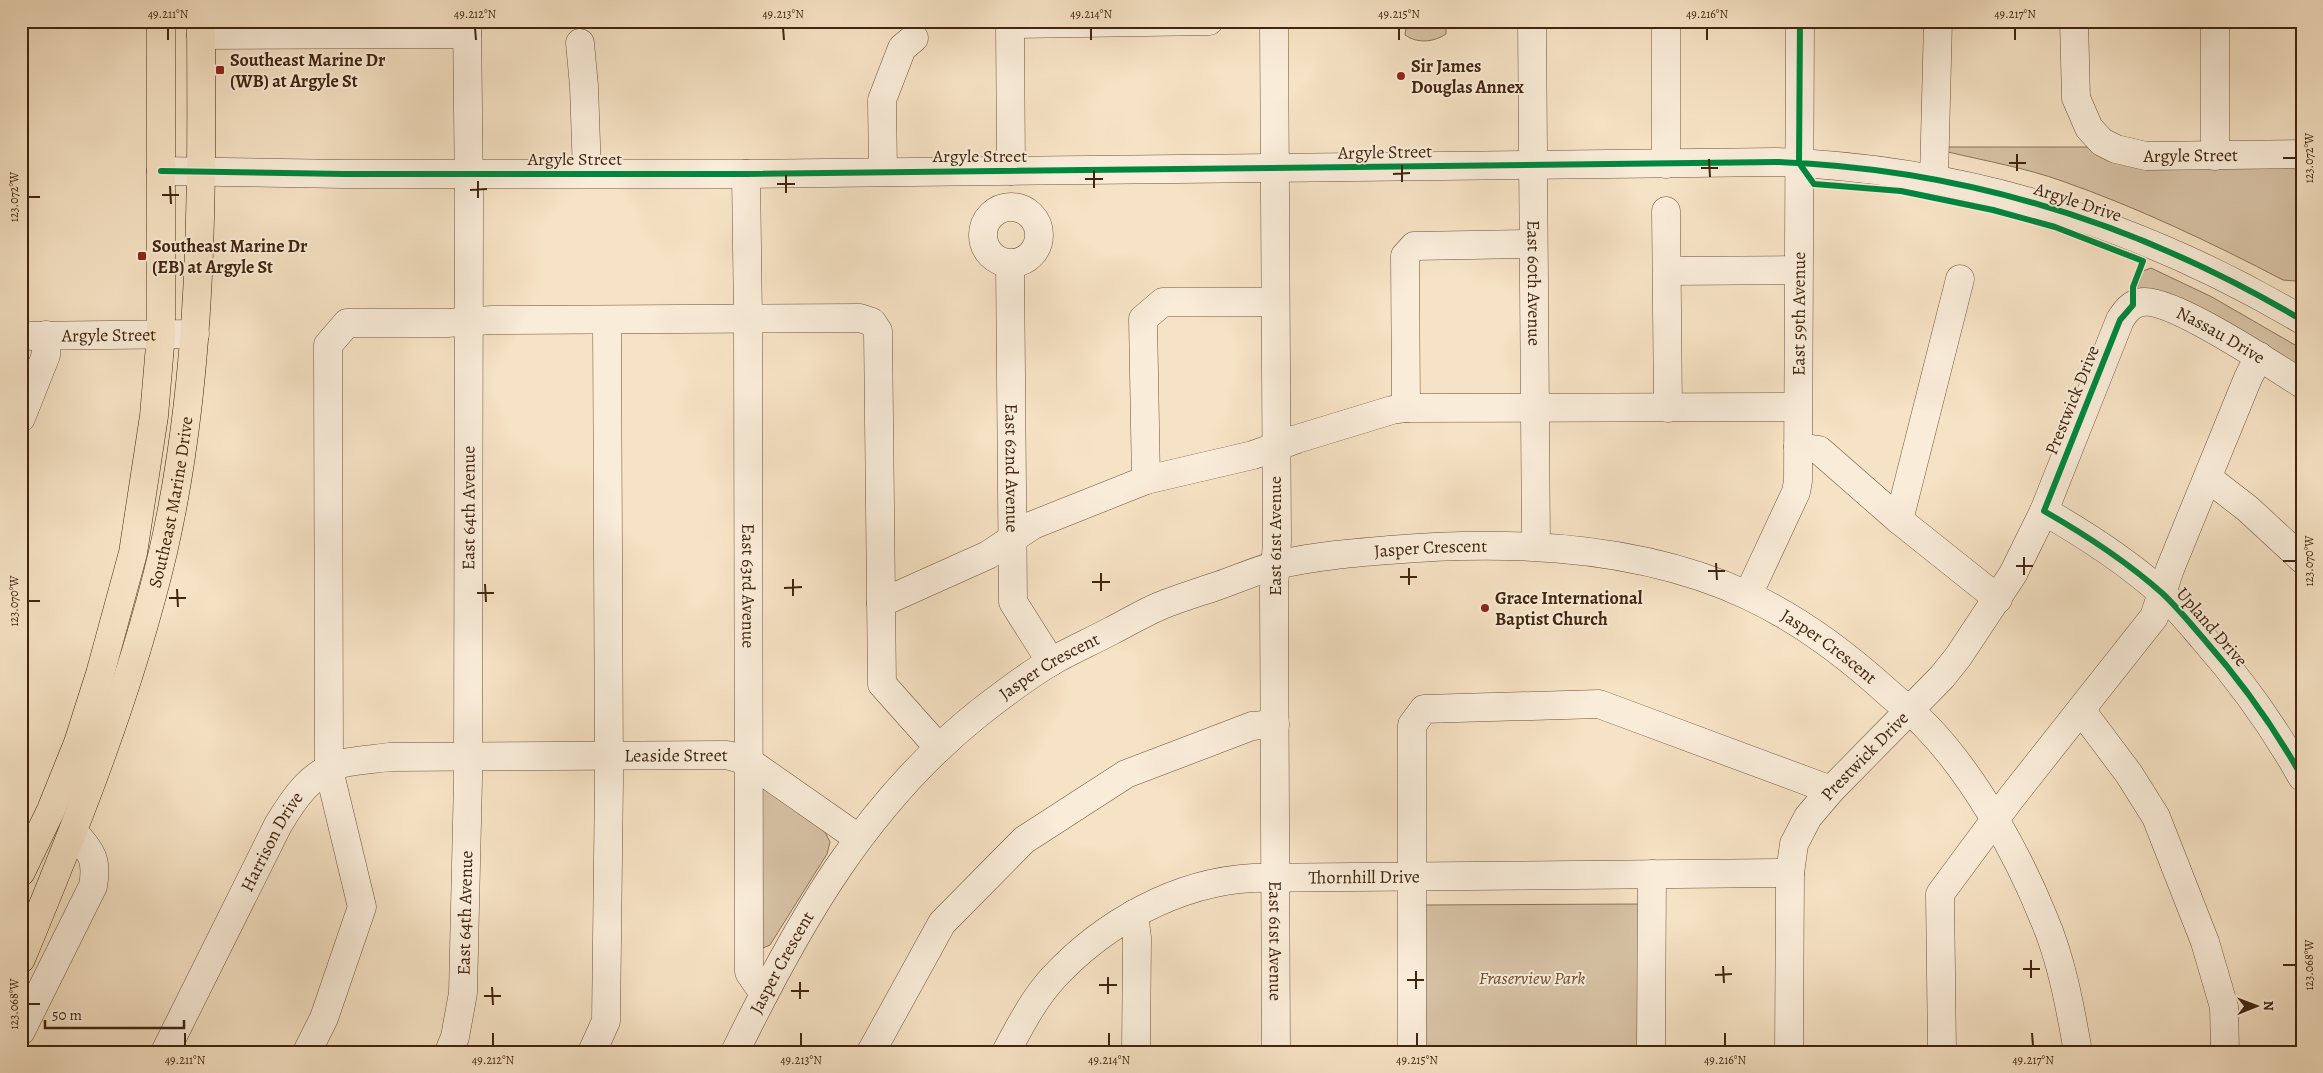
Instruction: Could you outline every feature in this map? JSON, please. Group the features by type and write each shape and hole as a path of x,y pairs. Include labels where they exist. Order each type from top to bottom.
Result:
{"main road":[{"name":"Southeast Marine Drive","path":"21,872 51,810 78,742 100,674 133,553 154,416 161,334 162,21"},
{"name":"Southeast Marine Drive","path":"21,959 74,832 129,676 163,551 183,438 195,334 201,172 201,28"}],"street":[{"path":"1011,170 1010,23 1209,21"},
{"name":"East 61st Avenue","path":"1274,21 1276,1052"},
{"name":"East 60th Avenue","path":"1532,21 1536,546"},
{"path":"1666,21 1666,164"},
{"name":"East 59th Avenue","path":"1748,595 1796,492 1798,447 1800,21"},
{"path":"1934,178 1938,21"},
{"name":"Argyle Street","path":"2074,21 2076,98 2081,114 2089,128 2102,142 2116,150 2146,156 2302,154"},
{"path":"2215,21 2215,156"},
{"path":"201,28 467,28"},
{"name":"East 64th Avenue","path":"450,1052 455,1037 463,992 468,758 469,174 467,28"},
{"path":"882,171 882,100 889,77 902,48 914,38"},
{"path":"580,43 584,86 587,173"},
{"name":"Argyle Street","path":"162,171 746,174 882,171 1799,163"},
{"name":"Argyle Drive","path":"1799,163 1873,169 1934,178 2057,209 2110,228 2221,275 2302,320"},
{"name":"East 63rd Avenue","path":"746,174 749,972 764,994"},
{"path":"1666,210 1668,408"},
{"path":"1406,408 1405,256 1414,246 1533,244"},
{"name":"East 62nd Avenue","path":"1010,264 1013,602 1051,662"},
{"path":"1667,271 1798,270"},
{"path":"1899,520 1960,280"},
{"path":"1146,480 1143,319 1163,302 1274,302"},
{"name":"Nassau Drive","path":"2133,305 2142,302 2161,304 2259,356 2302,384"},
{"name":"Prestwick Drive","path":"1789,1052 1790,873 1794,844 1808,817 1831,790 1910,711 1958,657 1998,599 2013,574 2044,511 2120,320 2133,305"},
{"path":"308,1052 324,1018 362,907 329,770 328,345 347,323 860,318 872,322 878,331 882,684 939,748"},
{"path":"592,1052 606,1021 609,756 608,320"},
{"name":"Argyle Street","path":"33,336 195,334"},
{"path":"21,418 46,355 33,336"},
{"path":"1942,1052 1940,894 1996,819 2154,617 2248,378 2259,356"},
{"path":"881,603 988,555 1033,525 1146,480 1253,455 1275,446 1392,410 1406,408 1797,407"},
{"path":"1798,447 1819,450 1899,520 1998,599"},
{"path":"2208,478 2248,509 2302,559"},
{"name":"Upland Drive","path":"2044,511 2108,550 2162,593 2233,672 2276,731 2302,777"},
{"name":"Jasper Crescent","path":"735,1052 810,909 858,838 895,793 939,748 979,714 1051,662 1159,607 1276,565 1359,552 1434,546 1536,546 1600,553 1649,563 1695,576 1748,595 1810,631 1858,666 1910,711 1930,730 1964,773 1996,819 2045,921 2069,1000 2078,1052"},
{"path":"1412,1052 1412,725 1424,708 1599,704 1831,790"},
{"path":"2081,710 2129,774 2156,817 2205,942 2224,1007 2225,1052"},
{"path":"871,1052 942,923 1024,840 1126,774 1252,726 1275,724"},
{"name":"Leaside Street","path":"468,758 727,755 748,761 858,838"},
{"name":"Harrison Drive","path":"166,1052 278,825 294,799 313,778 342,763 390,757 468,758"},
{"path":"21,1031 93,886 97,868 88,849 74,832"},
{"name":"Thornhill Drive","path":"1006,1052 1030,1008 1053,979 1082,950 1105,932 1134,914 1163,899 1203,886 1248,878 1790,873"},
{"path":"1651,1052 1652,874"},
{"path":"1134,914 1137,938 1136,1052"}],"green space":[{"path":"1407,21 1444,21 1446,23 1446,34 1426,41 1415,40 1405,35"},
{"path":"1949,147 2094,147 2302,164 2302,277 2295,281 2283,280 2147,214 2091,191 2020,168 1948,152"},
{"path":"2151,268 2212,297 2302,349 2302,372 2137,289 2143,271"},
{"path":"762,790 773,791 825,832 830,842 827,854 770,945 763,948 759,946"},
{"name":"Fraserview Park","path":"1644,904 1643,1052 1422,1052 1421,905"}],"cycle path":[{"path":"1799,163 1800,21"},
{"path":"161,171 344,174 746,174 1777,162 1847,167 1916,176 1983,190 2049,208 2114,230 2178,256 2241,286 2302,320"},
{"path":"1799,163 1814,184 1901,191 1993,210 2055,227 2143,261 2133,287 2133,305 2120,320 2044,511 2120,559 2173,604 2244,688 2280,740 2302,777"}],"place":[{"name":"Southeast Marine Dr (WB) at Argyle St","path":"220,70"},
{"name":"Sir James Douglas Annex","path":"1401,76"},
{"name":"Southeast Marine Dr (EB) at Argyle St","path":"142,256"},
{"name":"Grace International Baptist Church","path":"1485,608"}]}
